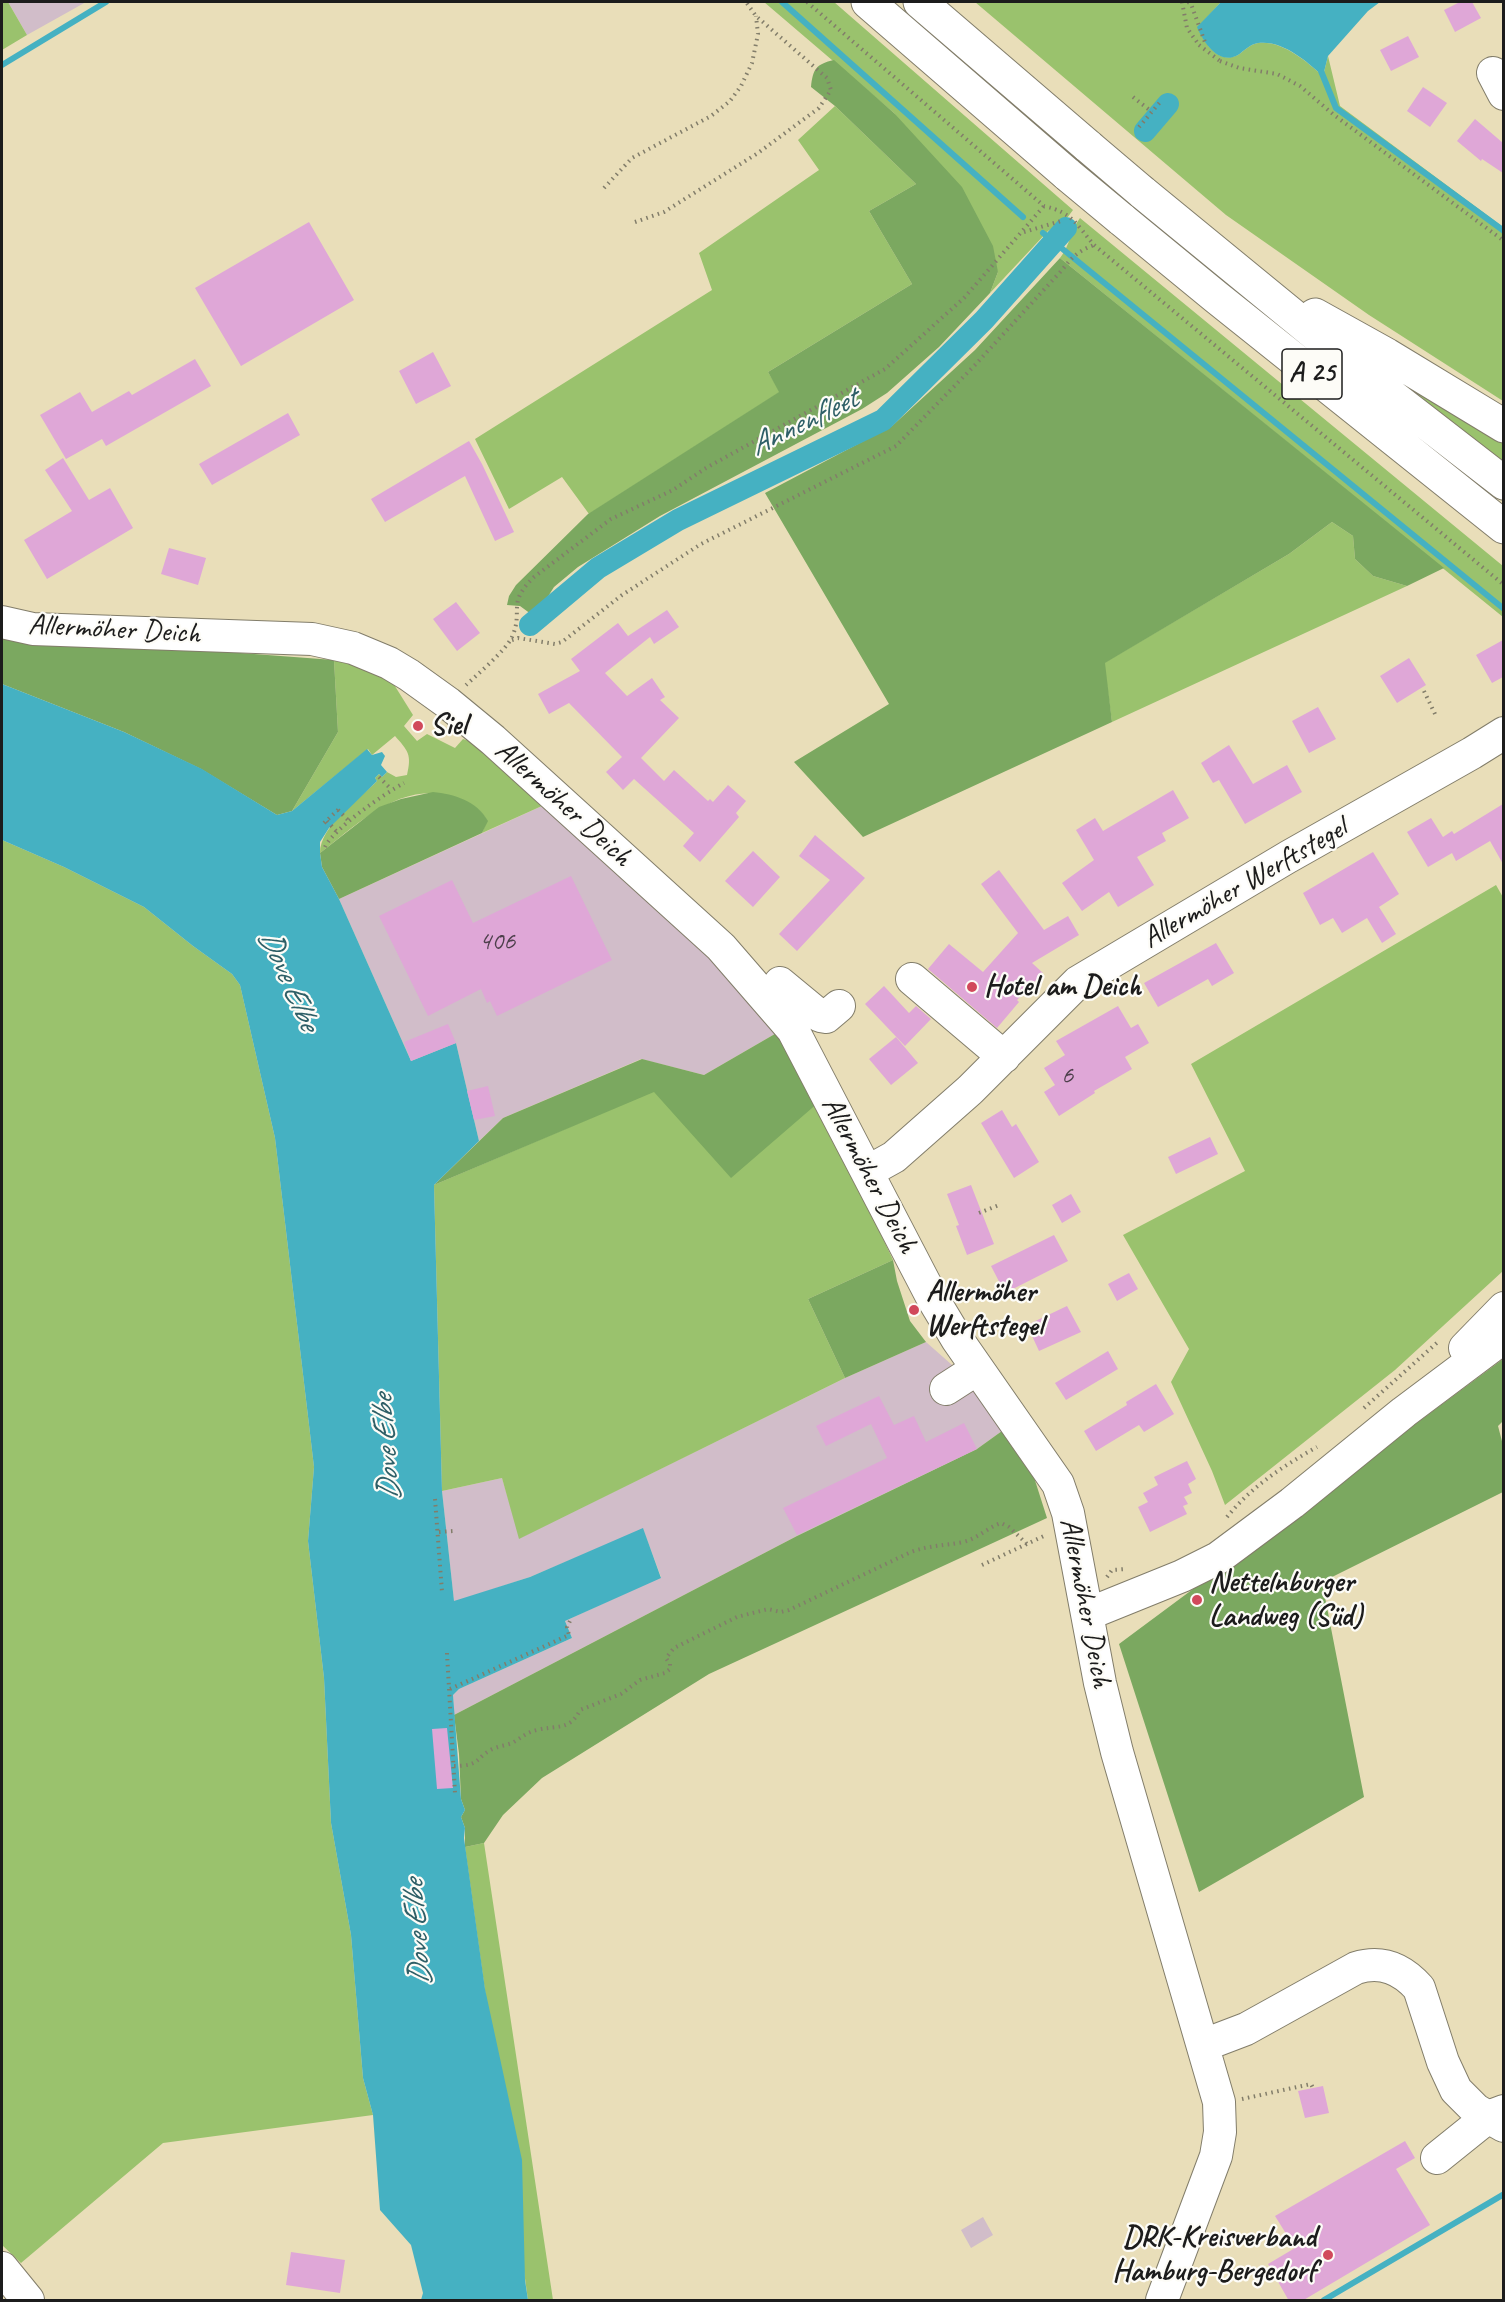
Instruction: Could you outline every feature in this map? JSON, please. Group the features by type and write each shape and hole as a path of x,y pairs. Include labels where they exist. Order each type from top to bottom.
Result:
{"highway":[{"name":"A 25","path":"868,2 1121,219 1503,527"},
{"name":"A 25","path":"920,2 1238,272 1503,483"},
{"path":"1238,272 1387,355 1503,426"}],"street":[{"name":"Allermöher Deich","path":"2,622 33,629 289,637 353,648 389,663 410,675 448,703 493,740 721,947 793,1030 933,1299 977,1370 1046,1463 1058,1484 1068,1513 1100,1683 1219,2102 1220,2132 1216,2156 1162,2301"},
{"name":"Allermöher Werftstegel","path":"867,1172 894,1157 970,1090 1078,982 1503,733"},
{"path":"1472,753 1503,757"},
{"path":"912,979 1004,1057"},
{"path":"780,982 820,1016 826,1017 839,1006"},
{"path":"1404,1412 1503,1308"},
{"path":"1088,1614 1182,1576 1218,1558 1292,1503 1404,1412 1503,1337"},
{"path":"946,1389 977,1370"},
{"path":"1204,2045 1245,2029 1356,1968 1369,1964 1388,1966 1411,1979 1419,1988 1450,2079 1465,2100 1498,2118 1437,2158"},
{"path":"2,2268 28,2301"}],"path":[{"path":"635,222 664,212 748,159 819,108 831,90 827,78 756,16 746,2"},
{"path":"807,2 1044,206 1062,210 1082,228 1094,245 1503,585"},
{"path":"1182,2 1187,28 1199,45 1220,61 1239,68 1277,74 1300,86 1334,115 1503,241"},
{"path":"1188,2 1191,4 1206,45"},
{"path":"604,188 633,158 711,116 730,101 741,86 752,63 758,34 756,16"},
{"path":"1133,97 1152,112"},
{"path":"1139,127 1161,101"},
{"path":"448,703 511,640 516,627 518,596 523,587 534,577 611,519 673,490 706,468 885,369 963,298 1024,232 1044,206"},
{"path":"1024,232 1061,221"},
{"path":"511,640 518,638 548,643 562,642 650,576 701,544 896,446 975,365 1062,270 1072,256 1079,250 1094,245"},
{"path":"1424,692 1435,714"},
{"path":"379,777 391,789"},
{"path":"325,847 336,831 391,789 404,783"},
{"path":"336,831 325,822 340,808 349,821"},
{"path":"979,1213 999,1205"},
{"path":"1362,1410 1445,1336"},
{"path":"1220,1525 1238,1503 1262,1482 1295,1459 1321,1445"},
{"path":"435,1499 442,1592"},
{"path":"454,1766 469,1766 493,1748 510,1744 535,1730 575,1722 580,1710 621,1694 640,1680 665,1673 670,1669 666,1658 674,1648 737,1617 768,1609 781,1612 789,1610 911,1552 927,1546 963,1542 1001,1523 1009,1527 1027,1544"},
{"path":"439,1532 453,1531"},
{"path":"982,1565 1047,1535"},
{"path":"1088,1614 1112,1570 1132,1568"},
{"path":"450,1689 569,1635 567,1627 570,1621"},
{"path":"447,1653 455,1793"},
{"path":"1219,2102 1311,2084 1313,2088"}],"shaded area":[{"path":"8,2 86,2 27,35"},
{"path":"544,805 714,954 780,1031 704,1075 641,1059 503,1118 479,1141 456,1043 411,1061 339,899"},
{"path":"926,1342 960,1372 1002,1431 977,1449 797,1536 454,1715 453,1695 459,1689 572,1638 565,1621 661,1577 643,1529 530,1577 454,1602 442,1491 502,1478 520,1538 845,1378"},
{"path":"983,2217 993,2235 971,2248 961,2230"}],"green space":[{"path":"2,2 8,2 27,35 2,50"},
{"path":"764,2 834,2 1073,210 1064,222 1048,231 990,293 998,272 894,113"},
{"path":"975,2 1221,2 1198,27 1208,45 1218,54 1231,57 1255,44 1267,43 1285,48 1323,76 1328,56 1340,106 1503,227 1503,401 1369,315 1226,215"},
{"path":"834,60 894,113 962,187 993,246 998,272 990,293 939,347 887,393 862,409 660,516 578,567 554,587 535,617 520,606 507,605 509,596 516,585 588,514 779,392 768,372 912,284 869,211 916,184 835,106 811,87 816,68"},
{"path":"835,106 916,184 869,211 912,284 768,372 780,392 589,514 562,477 509,509 475,439 712,290 699,253 819,170 798,140"},
{"path":"1080,218 1503,566 1503,617 1060,258"},
{"path":"1060,258 1444,568 1407,586 1373,576 1355,559 1353,536 1332,522 1289,554 1105,663 1112,722 863,837 794,762 889,704 765,493 892,426 975,350"},
{"path":"1410,382 1503,441 1503,461 1406,387"},
{"path":"1332,522 1353,536 1355,559 1373,576 1407,586 1112,722 1104,663 1289,554"},
{"path":"2,632 27,637 334,660 338,732 292,811 277,815 201,769 124,732 2,684"},
{"path":"334,660 388,675 413,715 404,726 417,741 427,734 455,748 463,739 475,743 544,805 482,833 487,821 475,808 438,793 416,795 385,805 320,853 326,833 333,823 377,781 375,778 379,774 382,777 387,772 396,777 407,775 409,762 406,749 395,736 372,755 368,749 292,811 338,732"},
{"path":"433,792 457,797 478,808 488,821 482,833 339,899 322,867 320,853 379,807 401,799"},
{"path":"2,840 64,867 144,907 232,974 240,985 275,1138 314,1467 308,1541 324,1678 331,1823 351,1935 363,2078 373,2115 163,2143 21,2263 2,2245"},
{"path":"1496,885 1504,899 1503,1271 1395,1370 1225,1505 1171,1382 1189,1349 1123,1235 1245,1171 1191,1064"},
{"path":"780,1031 819,1102 731,1178 654,1092 434,1185 503,1118 642,1059 704,1075"},
{"path":"654,1091 819,1102 893,1260 808,1299 845,1378 519,1539 502,1478 442,1491 434,1185"},
{"path":"893,1260 910,1321 926,1342 845,1378 808,1299"},
{"path":"1503,1359 1503,1421 1498,1426 1503,1445 1503,1492 1322,1582 1364,1797 1199,1892 1119,1644"},
{"path":"1002,1431 1032,1471 1047,1518 709,1674 542,1778 503,1815 484,1843 465,1847 465,1828 461,1817 465,1810 461,1799 454,1715 797,1536 977,1449"},
{"path":"484,1843 553,2300 528,2300 465,1847"}],"water":[{"path":"1221,2 1380,2 1368,11 1328,56 1323,76 1294,53 1267,43 1252,45 1231,58 1218,55 1203,39 1197,27"},
{"name":"Dove Elbe","path":"2,684 124,732 202,769 277,815 292,811 367,749 372,755 382,752 385,756 381,765 387,772 382,777 379,774 375,778 377,781 329,828 320,842 320,853 322,867 339,899 411,1061 456,1043 479,1141 434,1185 442,1491 454,1601 530,1577 643,1528 661,1578 565,1621 572,1638 459,1689 453,1695 461,1799 465,1810 461,1817 465,1828 464,1838 485,1989 522,2160 525,2280 528,2300 421,2300 423,2293 411,2245 380,2210 373,2115 363,2078 351,1935 331,1823 324,1678 308,1541 314,1467 275,1138 240,985 232,974 144,907 64,867 2,840"}],"building":[{"path":"1460,2 1472,2 1481,18 1455,32 1444,10"},
{"path":"1408,36 1419,57 1391,71 1380,50"},
{"path":"1423,87 1447,103 1430,127 1407,111"},
{"path":"1475,119 1503,143 1503,173 1482,159 1481,161 1457,141"},
{"path":"309,222 354,300 241,366 195,288"},
{"path":"433,352 451,386 416,404 399,371"},
{"path":"195,359 211,386 106,446 102,439 66,459 40,415 80,392 92,412 129,391 132,395"},
{"path":"288,413 300,435 212,485 199,464"},
{"path":"469,441 514,532 495,541 465,476 385,522 371,499"},
{"path":"63,458 89,500 110,488 133,528 47,579 24,540 72,511 45,470"},
{"path":"169,548 206,558 198,585 161,574"},
{"path":"456,602 480,633 457,651 433,619"},
{"path":"667,610 679,627 654,644 650,637 605,673 627,696 652,678 665,697 660,700 679,718 641,758 664,781 674,770 708,801 710,799 713,802 728,785 746,801 736,813 739,817 700,862 683,846 694,833 634,779 623,790 606,772 622,757 569,703 549,714 538,694 580,671 571,659 618,623 628,636"},
{"path":"1503,640 1503,677 1492,683 1476,655"},
{"path":"1409,658 1426,685 1397,703 1380,676"},
{"path":"1318,707 1336,739 1309,753 1292,721"},
{"path":"1229,745 1253,784 1287,765 1302,792 1245,824 1219,780 1213,783 1201,763"},
{"path":"1173,790 1189,818 1162,833 1166,841 1137,857 1154,885 1118,907 1109,892 1082,911 1062,883 1094,860 1076,830 1095,818 1103,831"},
{"path":"1503,804 1503,864 1490,841 1456,861 1452,853 1428,867 1407,832 1431,818 1443,837 1452,831 1454,834"},
{"path":"815,835 865,878 797,951 779,934 830,880 799,856"},
{"path":"753,851 780,877 753,907 725,881"},
{"path":"1373,852 1399,894 1379,907 1396,934 1382,943 1367,918 1342,933 1333,918 1320,925 1303,893"},
{"path":"999,870 1044,930 1068,916 1079,935 1032,963 1043,973 1017,1000 1019,1002 997,1028 928,969 949,944 983,972 1018,933 981,884"},
{"path":"571,876 612,960 497,1016 490,1001 487,1003 481,989 428,1016 379,916 452,880 473,923"},
{"path":"1216,943 1234,973 1212,986 1208,979 1158,1007 1144,983"},
{"path":"884,986 909,1013 916,1006 931,1019 905,1046 865,1004"},
{"path":"1118,1006 1131,1028 1138,1024 1149,1043 1125,1057 1132,1069 1094,1091 1095,1093 1059,1116 1044,1092 1055,1085 1044,1068 1065,1055 1056,1041"},
{"path":"448,1024 456,1043 411,1061 404,1042"},
{"path":"896,1037 918,1063 891,1085 869,1059"},
{"path":"488,1086 495,1116 474,1120 467,1091"},
{"path":"1002,1110 1012,1127 1016,1124 1039,1162 1014,1178 981,1123"},
{"path":"1210,1137 1218,1154 1176,1174 1168,1157"},
{"path":"971,1185 994,1244 967,1255 947,1194"},
{"path":"1071,1194 1081,1212 1062,1223 1052,1205"},
{"path":"1054,1235 1068,1261 1005,1293 991,1266"},
{"path":"1129,1273 1138,1289 1117,1301 1108,1284"},
{"path":"1067,1306 1081,1332 1039,1351 1027,1325"},
{"path":"1108,1351 1118,1369 1066,1400 1055,1383"},
{"path":"1156,1384 1174,1414 1144,1432 1139,1425 1096,1451 1084,1431"},
{"path":"879,1396 894,1425 914,1416 926,1442 964,1423 977,1449 797,1535 783,1508 887,1458 871,1424 826,1446 816,1426"},
{"path":"1187,1461 1196,1479 1188,1484 1192,1493 1184,1497 1188,1504 1183,1506 1187,1514 1150,1532 1138,1507 1148,1502 1143,1493 1158,1485 1154,1477"},
{"path":"447,1728 453,1788 437,1789 432,1729"},
{"path":"1323,2086 1329,2113 1305,2118 1298,2091"},
{"path":"1405,2141 1415,2158 1396,2169 1430,2225 1302,2301 1289,2301 1268,2264 1295,2248 1275,2216"},
{"path":"291,2252 345,2260 340,2293 286,2285"}],"waterway":[{"path":"2,65 106,2"},
{"path":"782,2 1023,217"},
{"path":"1321,71 1336,108 1504,231"},
{"path":"1145,131 1168,104"},
{"name":"Annenfleet","path":"530,625 598,568 678,520 883,420 984,320 1066,228"},
{"path":"1043,233 1504,609"},
{"path":"1324,2300 1504,2194"}],"place":[{"name":"Siel","path":"418,726"},
{"name":"Hotel am Deich","path":"972,987"},
{"name":"Allermöher Werftstegel","path":"914,1310"},
{"name":"Nettelnburger Landweg (Süd)","path":"1197,1600"},
{"name":"DRK-Kreisverband Hamburg-Bergedorf","path":"1328,2255"}]}
